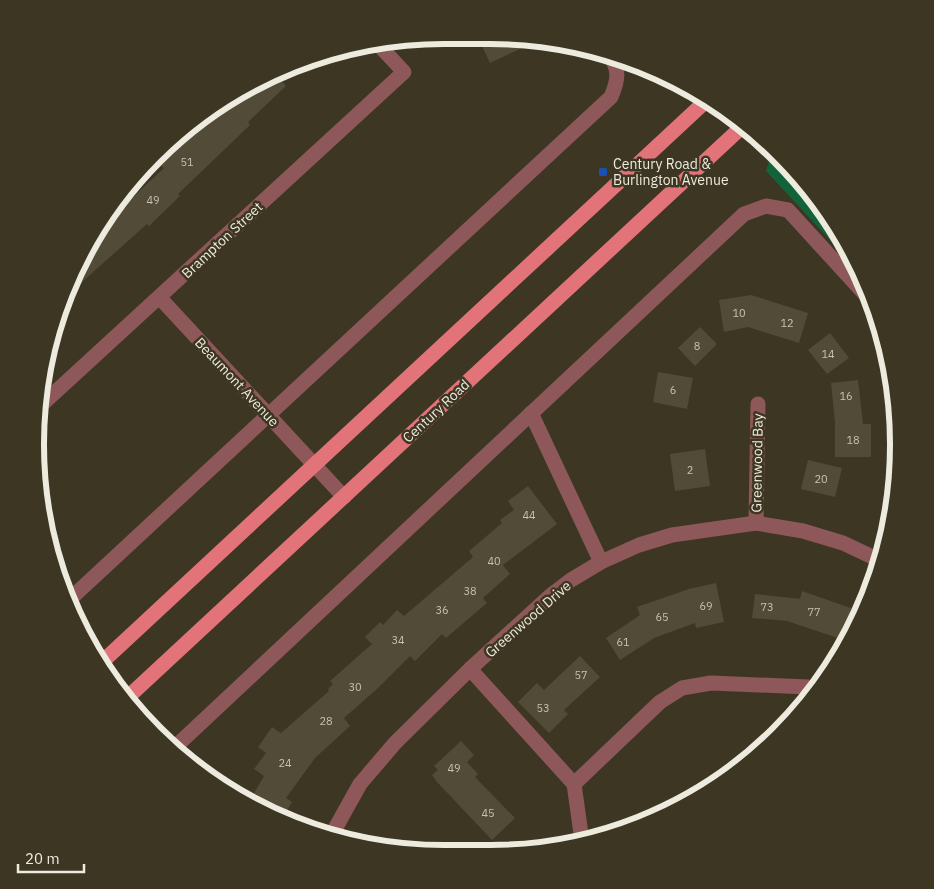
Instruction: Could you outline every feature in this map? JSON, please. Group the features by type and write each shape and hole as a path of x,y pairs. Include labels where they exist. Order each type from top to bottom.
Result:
{"main road":[{"path":"106,659 702,105"},
{"name":"Century Road","path":"131,694 738,131"}],"street":[{"name":"Brampton Street","path":"46,400 404,72 382,49"},
{"path":"73,596 611,98 617,82 614,64"},
{"path":"178,744 744,214 766,206 788,210 858,287"},
{"name":"Beaumont Avenue","path":"160,298 314,466 344,496"},
{"name":"Greenwood Bay","path":"756,523 758,404"},
{"path":"531,413 601,562"},
{"name":"Greenwood Drive","path":"337,831 360,784 378,761 470,670 550,596 571,580 601,562 672,535 756,523 803,531 842,543 874,558"},
{"path":"470,670 574,784 581,835"},
{"path":"574,784 660,702 682,688 711,683 808,687"}],"green space":[{"path":"770,158 791,180 823,222 841,252 766,171"}],"building":[{"path":"481,44 526,46 490,63"},
{"path":"280,79 286,86 248,122 250,125 178,194 180,196 149,226 147,224 75,288 97,244 111,222 123,206 164,168 159,164 188,137 244,97"},
{"path":"751,295 808,313 799,343 748,327 724,332 719,300"},
{"path":"700,327 717,344 695,366 678,348"},
{"path":"830,333 849,358 827,374 808,350"},
{"path":"658,372 693,378 687,409 653,402"},
{"path":"858,380 863,424 871,424 871,457 835,457 835,422 831,383"},
{"path":"705,449 710,486 675,491 670,454"},
{"path":"808,460 842,468 835,497 801,489"},
{"path":"528,486 557,524 503,565 510,574 483,598 487,603 446,638 442,634 415,661 410,656 344,718 350,726 315,758 286,798 292,802 286,813 252,796 264,776 254,769 266,753 258,747 272,727 281,733 329,691 328,689 333,684 330,681 372,644 365,637 380,622 383,625 397,610 404,616 473,557 469,551 502,523 500,520 514,510 508,501"},
{"path":"716,583 724,622 696,628 695,623 654,638 620,660 606,638 640,615 637,607 689,589"},
{"path":"802,591 855,609 840,639 787,621 752,618 755,594 800,599"},
{"path":"580,656 600,677 564,710 568,714 549,733 518,702 537,683 544,690"},
{"path":"461,741 474,755 467,762 478,774 475,777 515,818 492,840 432,775 438,770 434,766"}],"place":[{"name":"Century Road & Burlington Avenue","path":"603,172"}]}
